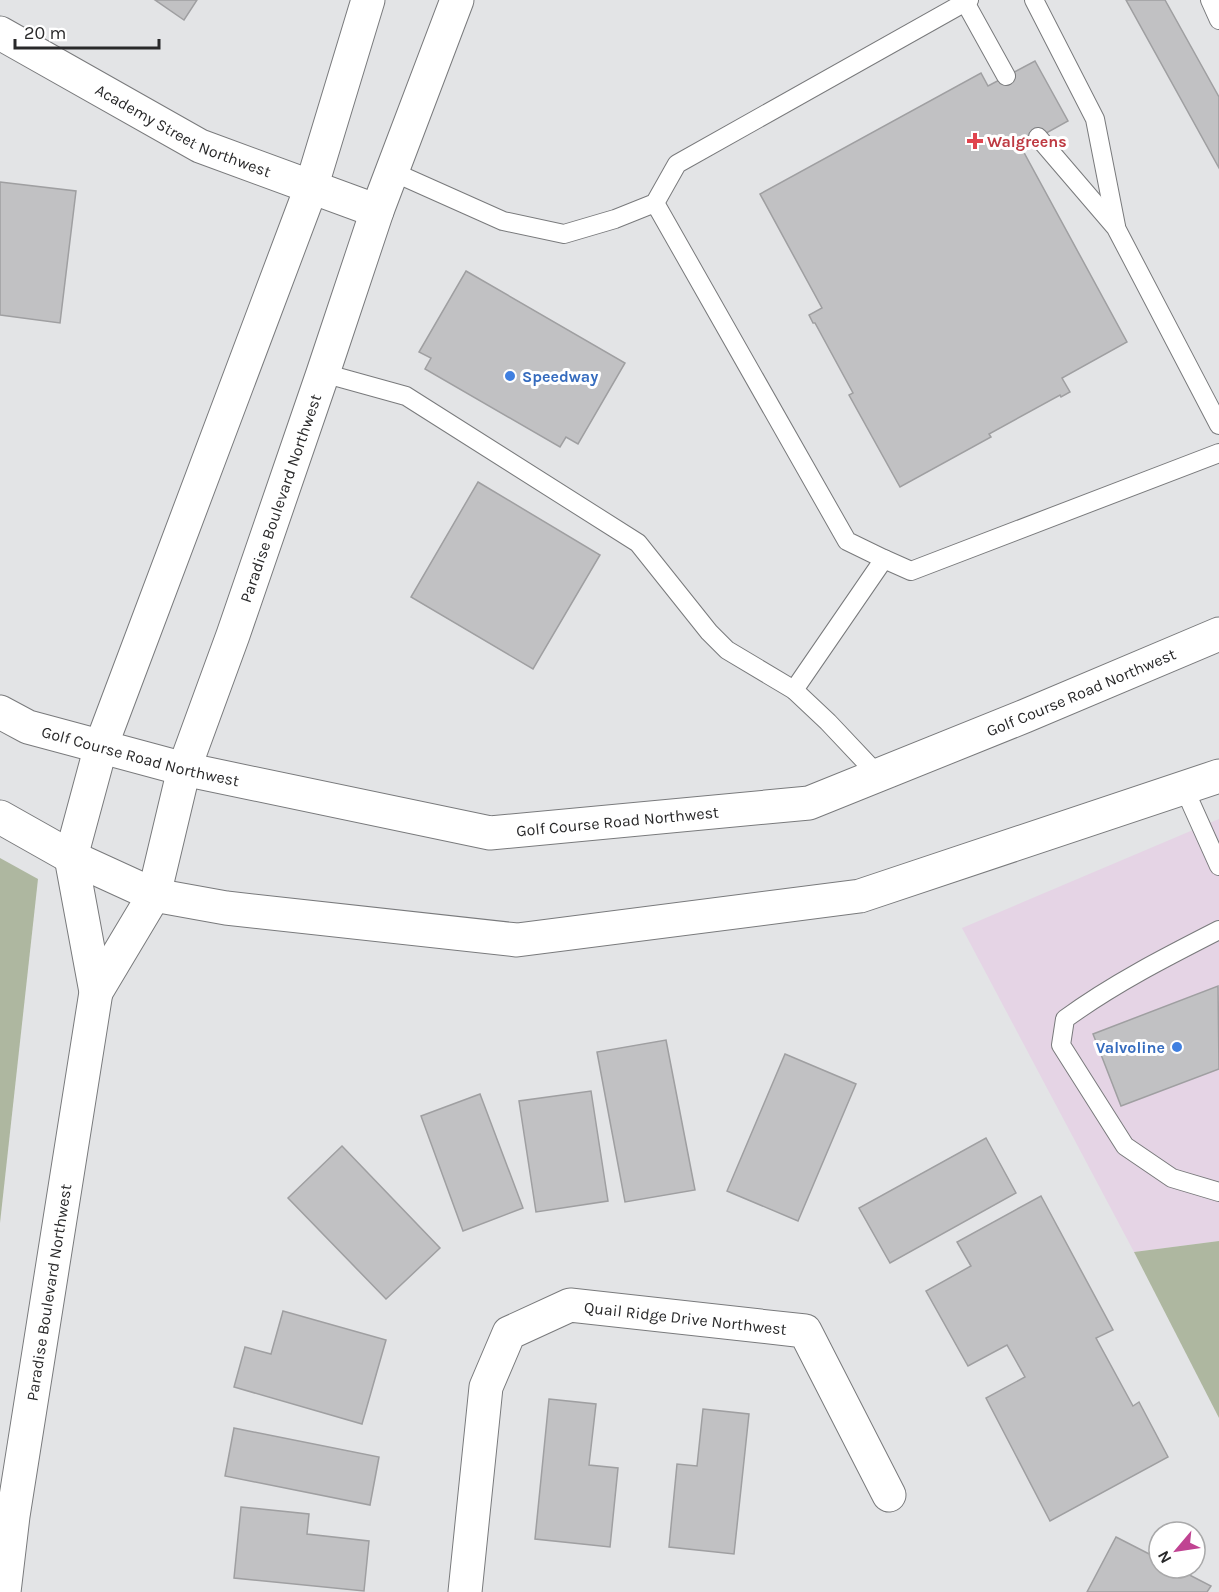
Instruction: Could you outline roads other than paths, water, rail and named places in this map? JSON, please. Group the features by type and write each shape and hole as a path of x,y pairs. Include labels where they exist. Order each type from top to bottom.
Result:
{"street":[{"name":"Paradise Boulevard Northwest","path":"4,1592 13,1516 96,992 71,857 101,746 311,188 368,0"},
{"name":"Paradise Boulevard Northwest","path":"96,992 154,895 184,769 233,635 391,171 457,0"},
{"name":"Academy Street Northwest","path":"0,33 200,146 377,211"},
{"name":"Golf Course Road Northwest","path":"0,712 28,727 184,769 490,833 809,803 1025,716 1219,634"},
{"path":"0,817 71,857 154,895 226,908 517,940 860,896 1219,776"},
{"name":"Quail Ridge Drive Northwest","path":"465,1592 486,1387 509,1333 570,1305 805,1330 889,1495"}],"lane":[{"path":"1034,0 1095,119 1116,228"},
{"path":"1210,0 1219,20"},
{"path":"391,171 504,221 564,234 615,219 655,203 677,164 967,1 1006,76"},
{"path":"1038,137 1116,228 1219,425"},
{"path":"655,203 847,541 911,571 1219,453"},
{"path":"323,373 406,396 638,543 708,632 727,650 794,690 878,775"},
{"path":"794,690 884,559"},
{"path":"1184,788 1219,866"},
{"path":"1219,930 1097,996 1065,1019 1061,1045 1125,1146 1172,1178 1219,1192"}],"place":[{"name":"Walgreens","path":"975,141"},
{"name":"Speedway","path":"510,376"},
{"name":"Valvoline","path":"1177,1047"}]}
